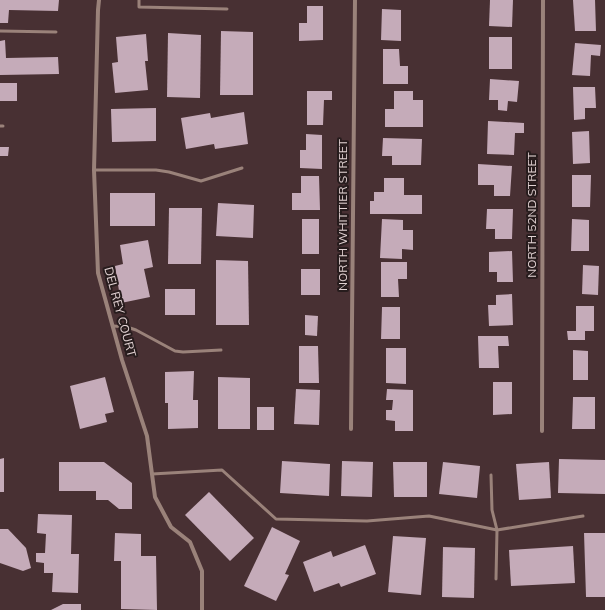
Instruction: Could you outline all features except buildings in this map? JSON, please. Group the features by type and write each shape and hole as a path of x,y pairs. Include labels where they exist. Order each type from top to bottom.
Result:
{"street":[{"name":"DEL REY COURT","path":"99,0 94,170 98,273 122,360 147,436 155,497 170,527 190,542 202,571 202,610"},
{"name":"NORTH WHITTIER STREET","path":"352,429 355,0"},
{"name":"NORTH 52ND STREET","path":"542,430 543,0"}],"lane":[{"path":"139,0 139,7 227,9"},
{"path":"0,31 56,32"},
{"path":"94,170 156,170 201,181 242,168"},
{"path":"113,326 127,327 136,330 176,351 221,350"},
{"path":"152,474 222,470 276,519 367,521 429,516 497,530 583,516"},
{"path":"491,475 492,510 497,530 496,579"}]}
